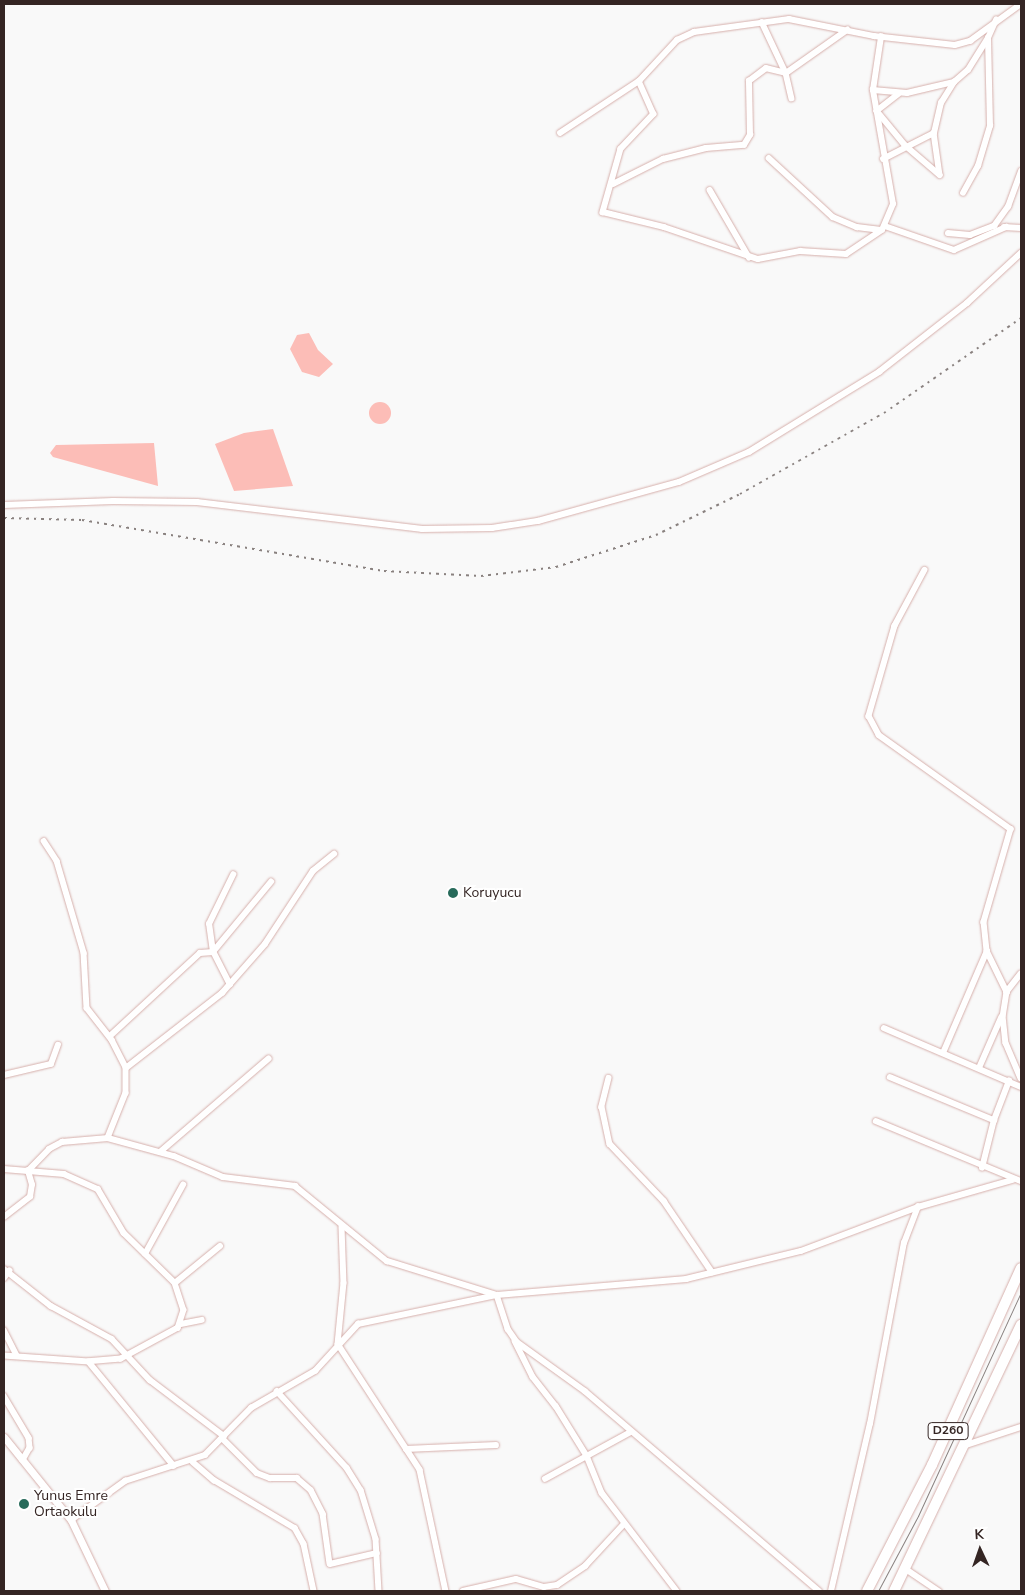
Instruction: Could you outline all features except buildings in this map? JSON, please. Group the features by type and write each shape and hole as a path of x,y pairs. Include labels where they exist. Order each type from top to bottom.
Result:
{"highway":[{"name":"D260","path":"867,1591 932,1465 1021,1268"},
{"name":"D260","path":"894,1591 966,1445 1021,1325"}],"street":[{"path":"560,133 639,80 688,34 762,22 789,20 881,37 960,45 1021,4"},
{"path":"877,111 905,145 940,175 934,133 941,103 954,82 968,70 988,38 996,20"},
{"path":"762,22 786,74 792,98"},
{"path":"786,74 847,30"},
{"path":"639,80 654,114 621,149 613,184 603,212 664,227 749,257 768,259 800,251 846,254 883,228 893,194 883,159 877,111 872,90 881,37"},
{"path":"963,193 978,166 990,126 988,38"},
{"path":"613,184 664,160 706,148 744,145 750,135 749,80 766,68 786,74"},
{"path":"872,90 899,94 954,82"},
{"path":"877,111 899,94"},
{"path":"883,159 905,145 934,133"},
{"path":"769,158 833,217 857,227 883,228 954,250 1006,227"},
{"path":"994,226 1008,208 1021,171"},
{"path":"710,190 749,257"},
{"path":"948,233 970,235 994,226 1021,228"},
{"path":"4,506 105,501 197,502 422,529 492,528 538,521 679,482 749,452 878,372 967,303 1021,253"},
{"path":"925,570 895,626 869,716 880,735 1011,829 984,922 987,951 1007,992"},
{"path":"44,842 57,861 84,953 87,1008 110,1036 126,1068 126,1093 108,1138"},
{"path":"126,1068 230,985 261,949 313,871 334,854"},
{"path":"230,985 213,952 209,919 228,890 233,875"},
{"path":"110,1036 200,953 213,952 271,882"},
{"path":"943,1053 987,951"},
{"path":"979,1068 1003,1013 1007,992 1021,974"},
{"path":"1003,1013 1006,1043 1021,1078"},
{"path":"884,1028 1021,1087"},
{"path":"4,1075 51,1064 58,1044"},
{"path":"160,1152 268,1059"},
{"path":"890,1077 994,1120"},
{"path":"609,1078 602,1107 610,1144 664,1201 712,1272"},
{"path":"982,1168 994,1120 1009,1082"},
{"path":"876,1120 982,1168 1012,1180 1021,1181"},
{"path":"28,1171 58,1144 108,1138 160,1152 222,1177 295,1186 342,1228 387,1261 497,1294"},
{"path":"4,1169 64,1174 98,1189 124,1233 175,1283 183,1305 181,1324"},
{"path":"4,1217 30,1197 32,1185 28,1171"},
{"path":"71,1520 125,1481 193,1462 223,1437 251,1408 314,1371 358,1324 497,1294 656,1284 712,1272 839,1239 918,1206 1012,1180"},
{"path":"145,1254 183,1185"},
{"path":"830,1591 870,1424 907,1230 918,1206"},
{"path":"342,1228 344,1283 338,1344 422,1475 446,1591"},
{"path":"175,1283 220,1246"},
{"path":"4,1278 6,1270 50,1306 112,1339 130,1356 150,1380 223,1437 257,1473 273,1479 293,1477 311,1490 323,1514 330,1564 377,1553"},
{"path":"497,1294 513,1338 533,1377 556,1406 587,1456 602,1493 677,1591"},
{"path":"4,1356 17,1355 89,1362 130,1356 181,1324 202,1320"},
{"path":"4,1330 17,1355"},
{"path":"513,1338 585,1391 819,1591"},
{"path":"89,1362 174,1466"},
{"path":"277,1391 352,1475 367,1505 377,1553 379,1591"},
{"path":"4,1396 29,1438 30,1448 24,1460"},
{"path":"966,1445 1021,1427"},
{"path":"545,1479 631,1432"},
{"path":"4,1437 71,1520 105,1591"},
{"path":"406,1448 496,1445"},
{"path":"193,1462 214,1480 295,1528 304,1544 313,1591"},
{"path":"465,1591 516,1579 544,1587 557,1585 585,1566 624,1524"},
{"path":"906,1569 940,1591"}],"shaded area":[{"path":"309,333 318,350 333,364 319,377 302,372 290,349 297,335"},
{"path":"380,402 388,405 391,413 388,421 380,424 372,421 369,413 372,405"},
{"path":"273,429 293,486 234,491 215,444 244,433"},
{"path":"154,443 158,486 53,457 50,453 56,445"}],"tram line":[{"path":"878,1591 918,1516 1021,1292"}],"railway":[{"path":"4,518 82,520 384,571 481,576 556,567 656,535 740,494 884,413 1021,318"}],"place":[{"name":"Koruyucu","path":"453,893"},
{"name":"Yunus Emre Ortaokulu","path":"24,1504"}]}
